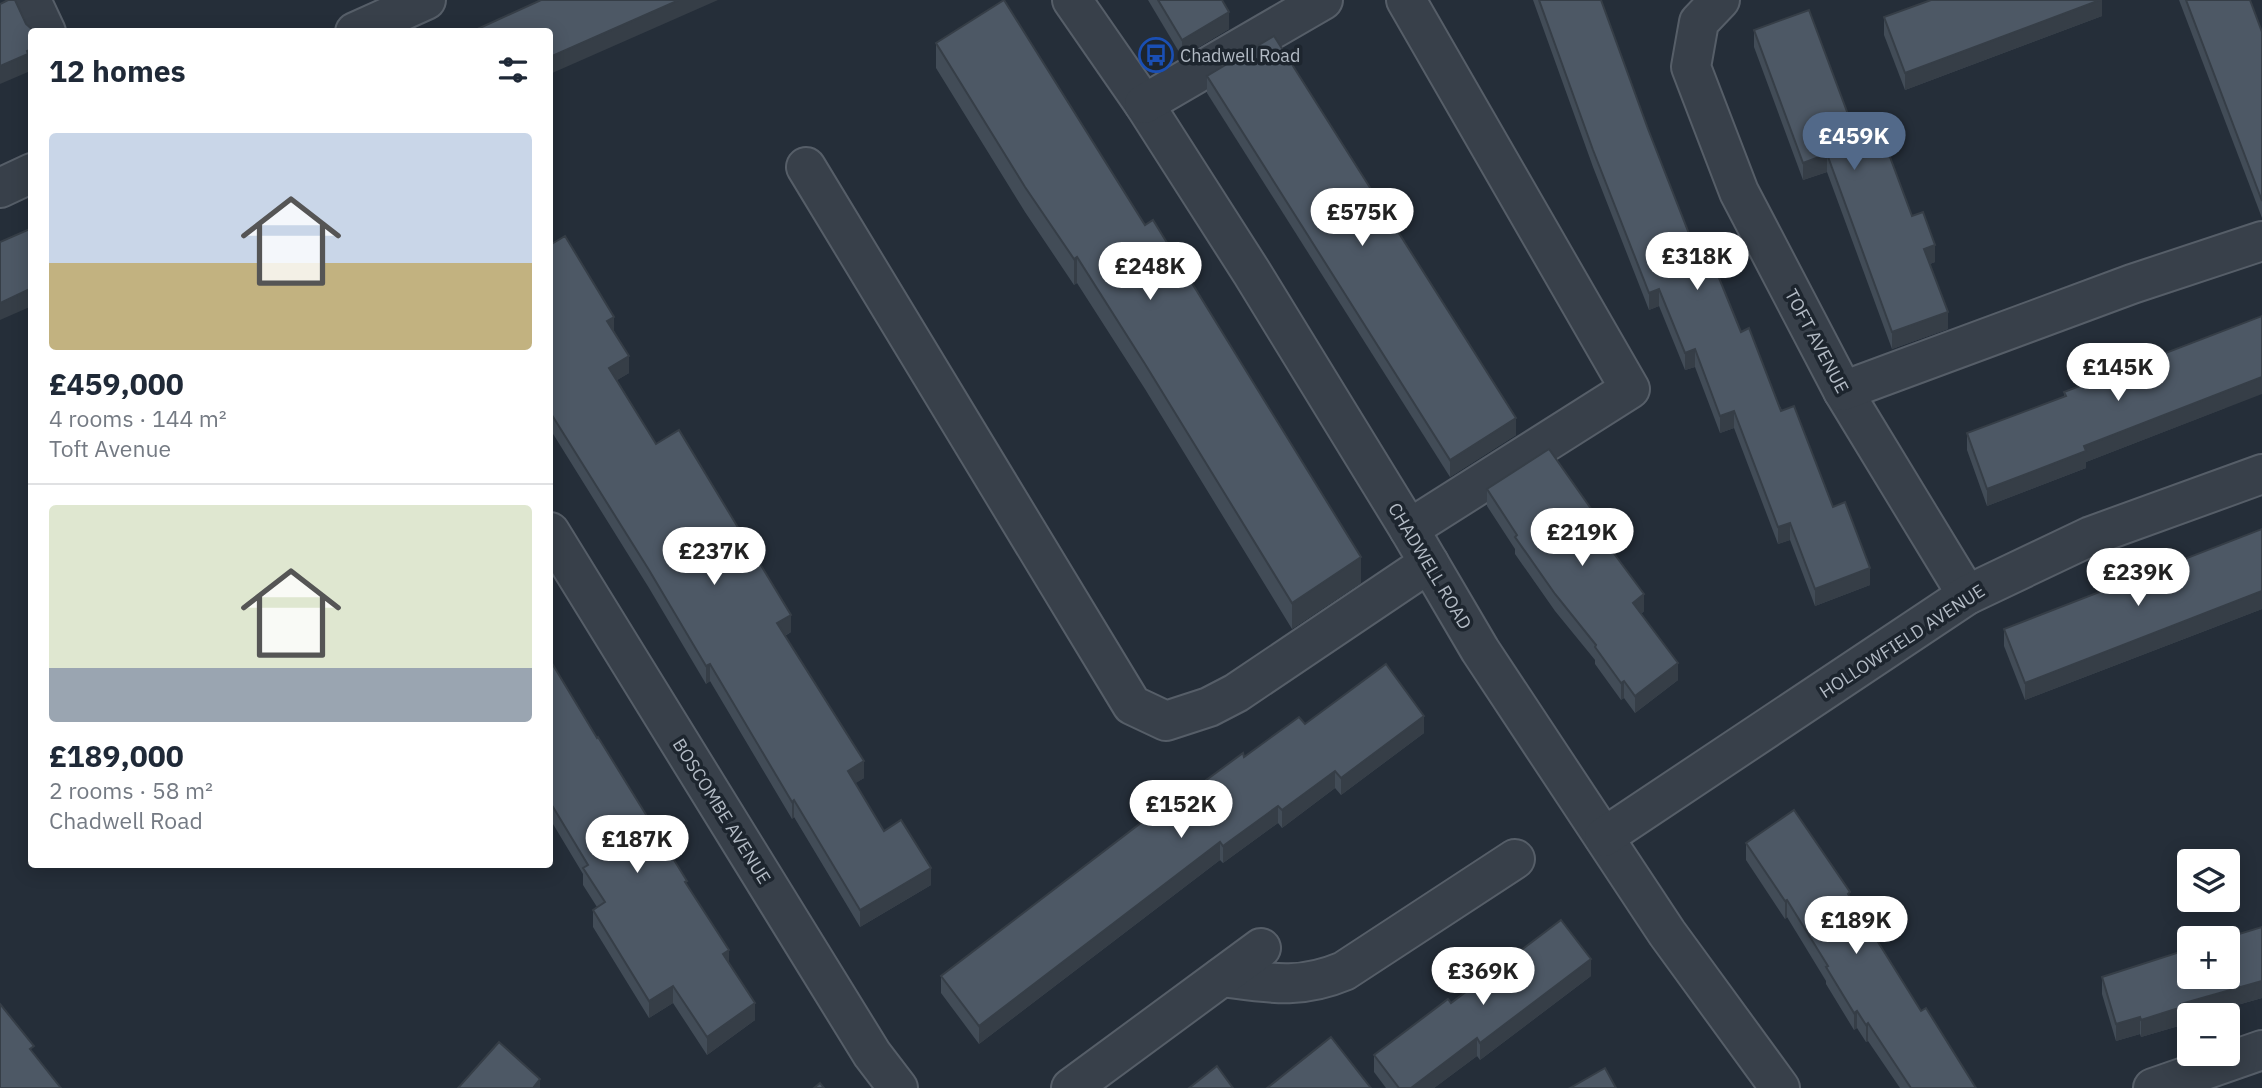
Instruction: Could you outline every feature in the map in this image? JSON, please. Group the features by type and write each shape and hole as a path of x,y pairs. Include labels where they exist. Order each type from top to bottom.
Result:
{"street":[{"path":"31,0 44,28"},
{"path":"364,28 426,0"},
{"name":"CHADWELL ROAD","path":"1072,0 1144,104 1252,274 1480,650 1771,1085"},
{"path":"1144,104 1323,0"},
{"path":"1406,0 1630,389 1409,529"},
{"name":"TOFT AVENUE","path":"1720,0 1699,22 1691,66 1739,192 1843,391 1967,595"},
{"path":"806,167 1132,705 1166,721 1209,708 1236,693 1429,563"},
{"path":"0,188 28,175"},
{"path":"1843,391 2132,284 2262,241"},
{"name":"HOLLOWFIELD AVENUE","path":"1604,837 1967,595 2091,536 2262,474"},
{"name":"BOSCOMBE AVENUE","path":"553,537 872,1054 898,1088"},
{"path":"1222,977 1284,985 1329,978 1516,859"},
{"path":"1071,1088 1261,948"},
{"path":"2152,1088 2262,1050"}],"building":[{"path":"15,0 30,28 28,28 28,54 0,66 0,4"},
{"path":"541,0 679,0 553,56 553,28 480,28"},
{"path":"1004,0 1145,225 1153,220 1361,557 1292,603 1077,257 1074,259 1025,187 936,43"},
{"path":"1158,0 1222,0 1229,12 1182,40"},
{"path":"1539,0 1601,0 1704,272 1715,268 1741,332 1749,328 1781,411 1794,406 1833,507 1845,502 1870,568 1815,589 1790,523 1778,527 1734,411 1720,416 1695,349 1685,353 1659,289 1649,293 1593,150"},
{"path":"1931,0 2100,0 1905,73 1884,17"},
{"path":"2186,0 2250,0 2262,32 2262,201"},
{"path":"1809,10 1864,157 1887,149 1912,216 1923,212 1935,245 1924,249 1948,312 1892,332 1827,154 1803,163 1754,30"},
{"path":"1274,36 1516,418 1450,460 1207,76"},
{"path":"28,230 28,290 0,303 0,242"},
{"path":"565,236 614,317 607,321 629,356 609,368 656,444 679,430 791,615 777,623 864,761 848,771 884,831 901,820 931,868 860,910 710,664 706,666 553,417 553,243"},
{"path":"2262,316 2262,377 2084,446 2086,451 1987,489 1967,433 2066,396 2064,392"},
{"path":"1549,449 1604,527 1598,532 1644,594 1633,603 1678,663 1635,696 1624,681 1621,683 1596,645 1555,594 1515,537 1517,535 1487,489"},
{"path":"2262,529 2262,591 2025,683 2004,629"},
{"path":"1386,664 1424,716 1341,778 1335,771 1282,810 1278,806 1223,846 1220,842 979,1026 941,976 1184,790 1187,794 1299,717 1305,724"},
{"path":"553,665 729,950 723,954 755,1003 707,1037 673,986 649,1001 593,910 605,902 583,868 588,865 553,807"},
{"path":"1794,810 1850,892 1848,894 1921,1011 1926,1008 1976,1088 1911,1088 1868,1023 1866,1025 1857,1011 1854,1013 1787,900 1785,901 1746,843"},
{"path":"1561,920 1591,959 1480,1043 1477,1038 1411,1088 1399,1088 1374,1055 1448,999 1451,1003"},
{"path":"2262,927 2262,981 2240,987 2240,934"},
{"path":"2177,953 2177,989 2234,989 2177,1003 2177,1009 2141,1020 2140,1017 2116,1024 2102,977"},
{"path":"0,1004 34,1046 30,1049 61,1088 0,1088"},
{"path":"1331,1037 1371,1088 1267,1088"},
{"path":"499,1042 540,1079 533,1088 458,1088"},
{"path":"1217,1066 1233,1088 1189,1088"},
{"path":"1605,1068 1616,1088 1570,1088"}],"place":[{"name":"Chadwell Road","path":"1156,55"}]}
